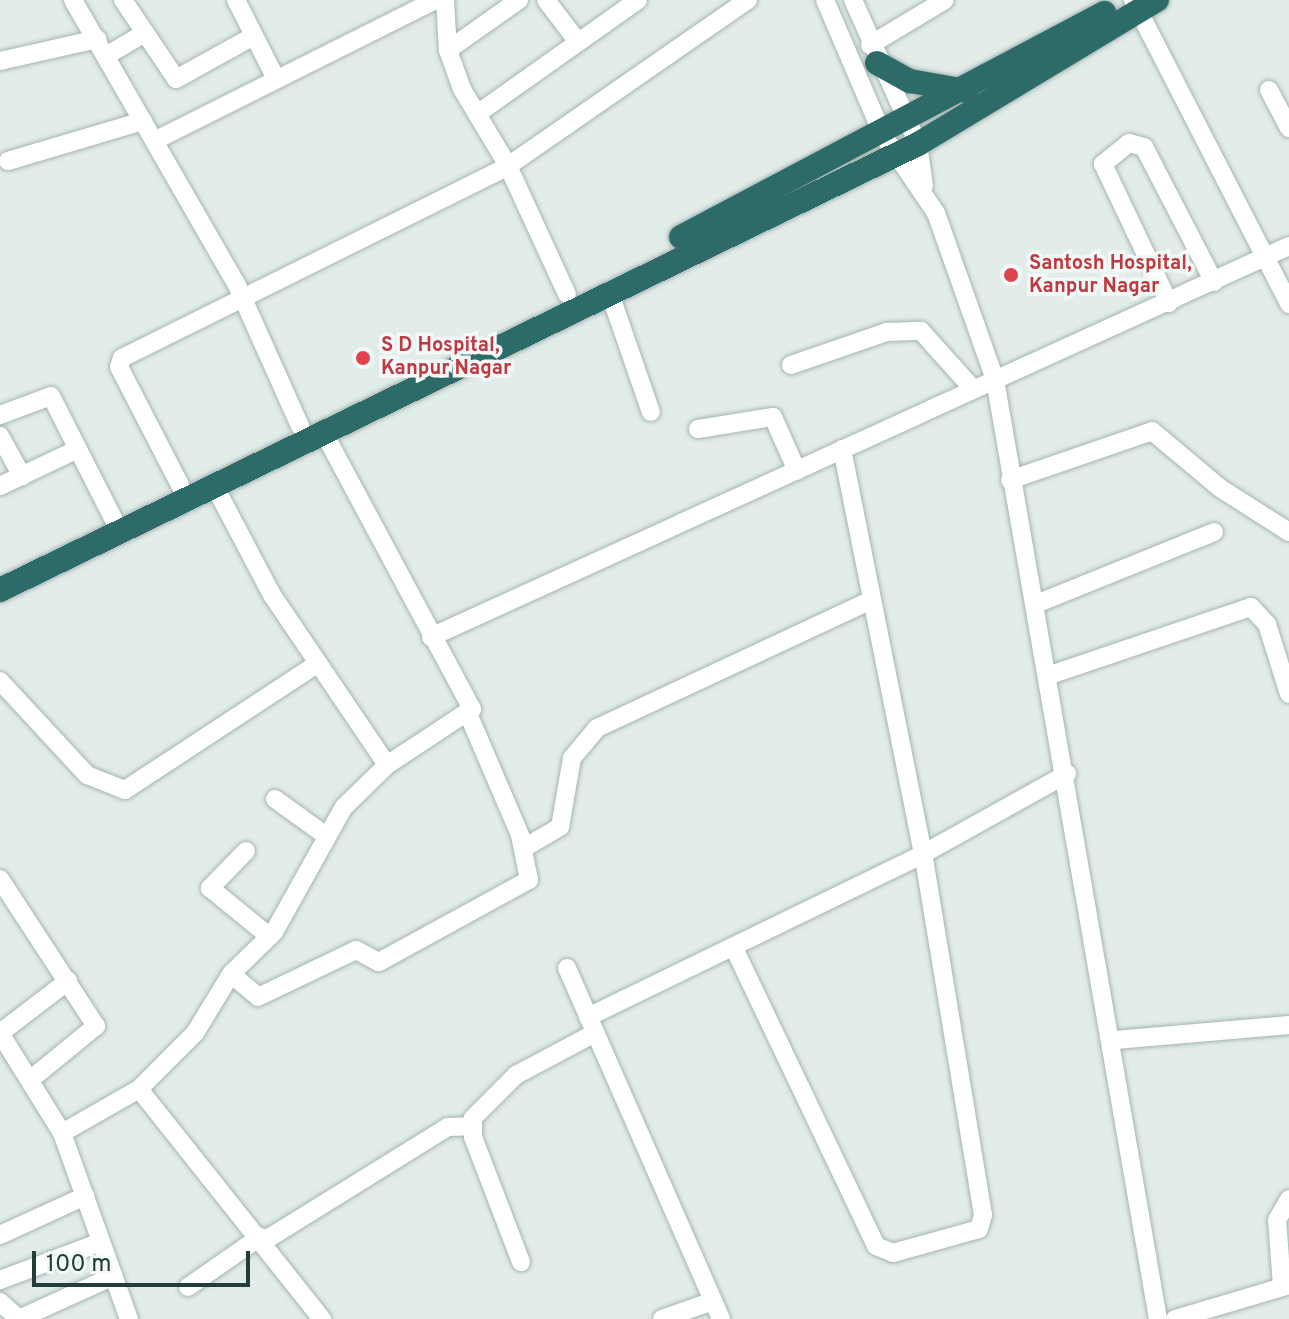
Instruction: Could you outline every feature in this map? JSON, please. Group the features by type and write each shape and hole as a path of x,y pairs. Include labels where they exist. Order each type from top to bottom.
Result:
{"highway":[{"path":"0,590 609,291 890,145 906,123 1139,3"},
{"path":"0,572 567,294 890,145 918,144 1139,3"},
{"path":"873,54 910,81 966,91"}],"street":[{"path":"73,0 109,54 243,299 300,426"},
{"path":"123,0 176,79 254,36"},
{"path":"236,0 276,79"},
{"path":"156,140 435,0"},
{"path":"445,0 448,50 477,114 508,166 567,294"},
{"path":"448,50 519,0"},
{"path":"546,0 578,42"},
{"path":"477,114 638,0"},
{"path":"180,485 119,361 508,166 748,0"},
{"path":"825,0 890,145 924,186"},
{"path":"853,0 873,54 918,144 924,186 995,380 1010,480 1050,675 1115,1040 1158,1319"},
{"path":"873,54 945,0"},
{"path":"1139,3 1289,304"},
{"path":"109,54 145,33"},
{"path":"0,61 98,39"},
{"path":"1269,90 1289,128"},
{"path":"8,161 143,121"},
{"path":"1169,303 1103,164 1129,143 1144,147 1214,282"},
{"path":"431,637 1289,246"},
{"path":"609,291 651,412"},
{"path":"791,365 887,332 921,331 973,389"},
{"path":"0,415 47,394 113,518"},
{"path":"698,429 773,417 797,471"},
{"path":"1010,480 1152,431 1220,488 1289,532"},
{"path":"231,974 258,997 356,950 379,962 529,880 524,848 469,716 472,704 431,637 324,433"},
{"path":"0,436 22,476"},
{"path":"0,486 78,449"},
{"path":"842,449 923,854 983,1222 974,1232 866,1260"},
{"path":"214,485 318,663 387,765"},
{"path":"1036,604 1214,532"},
{"path":"524,848 560,827 572,758 597,728 872,600"},
{"path":"1050,675 1251,607 1267,624 1289,694"},
{"path":"0,681 87,775 125,790 318,663"},
{"path":"62,1133 139,1089 211,1015 231,974 270,937 325,835 387,765 469,716"},
{"path":"188,1287 448,1127 471,1126 516,1075 592,1025 734,948 923,854 1067,774"},
{"path":"275,799 325,835"},
{"path":"246,851 210,888 270,937"},
{"path":"0,879 68,981 95,1034 30,1080"},
{"path":"734,948 866,1229 888,1253"},
{"path":"567,968 721,1319"},
{"path":"68,981 0,1033 62,1133 129,1319"},
{"path":"1115,1040 1289,1025"},
{"path":"139,1089 262,1239 322,1319"},
{"path":"471,1126 521,1262"},
{"path":"0,1235 85,1196"},
{"path":"1175,1319 1286,1286 1277,1220 1289,1199"},
{"path":"0,1280 101,1242"},
{"path":"1,1305 19,1319 114,1276"},
{"path":"662,1319 713,1301"}],"place":[{"name":"Santosh Hospital, Kanpur Nagar","path":"1011,275"},
{"name":"S D Hospital, Kanpur Nagar","path":"363,358"}]}
